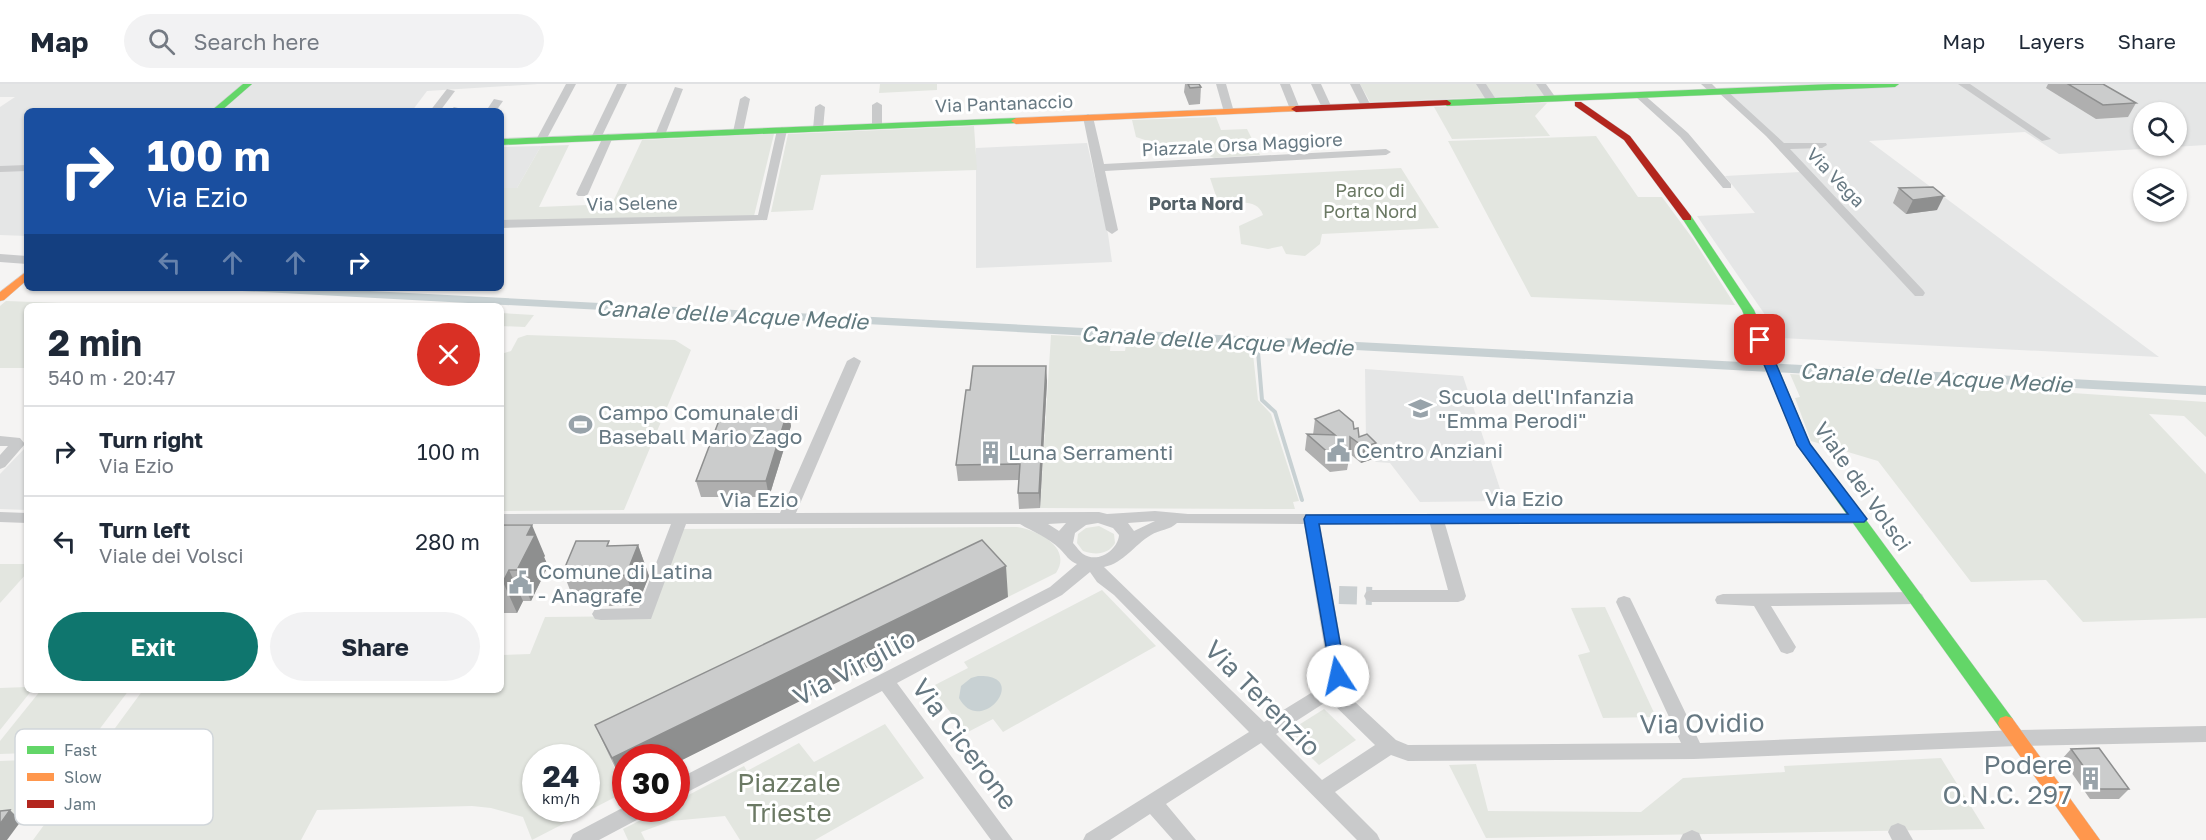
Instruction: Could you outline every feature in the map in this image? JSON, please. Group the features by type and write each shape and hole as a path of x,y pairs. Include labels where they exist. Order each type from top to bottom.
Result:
{"street":[{"path":"220,108 248,84"},
{"path":"541,140 572,84"},
{"path":"582,194 622,84"},
{"path":"1221,84 1229,112"},
{"path":"1285,84 1295,109"},
{"path":"1316,84 1327,108"},
{"path":"1355,84 1366,106"},
{"path":"1481,84 1492,101"},
{"path":"1541,84 1551,98"},
{"name":"Via Pantanaccio","path":"504,142 1551,98 1584,100 1714,89 1895,84"},
{"path":"1963,84 2046,139"},
{"path":"660,135 678,88"},
{"name":"Via Vega","path":"1714,89 1781,146 1919,293"},
{"path":"437,108 450,91"},
{"path":"1639,94 1684,135 1727,186"},
{"path":"738,132 745,99"},
{"name":"Viale dei Volsci","path":"1584,100 1601,118 1630,141 1702,238 1745,304 1804,445 2091,840"},
{"path":"493,108 498,101"},
{"path":"877,105 877,126"},
{"path":"818,129 820,107"},
{"path":"1088,117 1112,230"},
{"name":"Via Selene","path":"504,224 763,218 782,130"},
{"path":"1781,146 1822,145"},
{"name":"Piazzale Orsa Maggiore","path":"1099,168 1386,152"},
{"path":"0,169 24,168"},
{"path":"0,258 24,260"},
{"path":"4,295 24,277"},
{"path":"785,520 854,361"},
{"path":"0,441 15,441 18,444 0,464"},
{"name":"Via Ezio","path":"1108,519 1155,516 1188,519 1859,519"},
{"path":"0,518 24,518"},
{"path":"1056,591 1068,571 1068,531 1081,520 1090,518 1108,519 1122,525 1129,536 1116,572 1120,591"},
{"name":"Via Ezio","path":"504,519 1090,518"},
{"path":"601,614 645,614 680,519"},
{"name":"Via Ezio","path":"1017,519 1046,529 1067,548"},
{"name":"Via Ezio","path":"1124,549 1153,526 1188,519"},
{"path":"1093,840 1330,690 1338,676 1331,595 1311,519"},
{"path":"1372,596 1458,596 1436,519"},
{"path":"1067,548 1074,556 1091,562 1106,561 1124,549"},
{"name":"Via Terenzio","path":"1091,562 1103,578 1120,591 1370,840"},
{"name":"Via Virgilio","path":"1056,591 1091,562"},
{"name":"Via Virgilio","path":"690,783 1056,591 1090,578 1103,578"},
{"path":"1723,600 1916,598"},
{"path":"1758,599 1787,647"},
{"path":"1624,602 1694,751"},
{"name":"Via Cicerone","path":"885,681 1003,840"},
{"path":"1321,791 1389,746 1330,690"},
{"name":"Via Ovidio","path":"1389,746 1408,753 1694,751 2017,738 2206,734"},
{"path":"1153,803 1186,840"},
{"path":"580,840 601,835 620,822"}],"shaded area":[{"path":"0,84 538,84 427,91 414,108 24,108 24,236 0,235 0,107 15,97 0,97"},
{"path":"1811,84 2206,84 2206,145 2187,146 2187,102 2133,102 2133,149 2059,154 2025,132 1869,141 2159,357 1781,338 1697,216 1755,213 1725,176 1800,172 1766,134 1714,88"},
{"path":"1087,143 1108,234 1112,262 976,268 976,148"},
{"path":"541,146 517,188 504,188 504,147"},
{"name":"Scuola dell'Infanzia \"Emma Perodi\"","path":"1365,369 1463,376 1504,501 1420,502 1390,463 1376,462 1364,449 1366,441"},
{"path":"24,449 24,510 0,509 0,474"}],"green space":[{"path":"880,84 937,84 937,90 879,93"},
{"path":"1360,84 1539,84 1547,95 1370,102"},
{"path":"1547,103 1535,116 1550,136 1452,139 1434,107"},
{"path":"1216,117 1221,130 1247,129 1260,155 1214,158 1204,154 1168,155 1160,145 1136,137 1132,120"},
{"path":"974,126 977,170 821,175 813,210 771,212 788,134"},
{"path":"774,134 754,216 504,221 504,188 517,188 541,146 569,145 539,207 612,204 642,140"},
{"path":"1596,136 1638,197 1662,197 1693,239 1735,305 1531,297 1448,141"},
{"name":"Parco di Porta Nord","path":"1401,168 1439,228 1322,234 1320,244 1305,256 1286,254 1282,246 1268,249 1241,244 1239,226 1263,215 1260,209 1251,204 1219,205 1210,178"},
{"path":"6,301 62,303 24,303 24,368 0,368 0,306"},
{"path":"504,313 534,315 525,327 504,326"},
{"name":"Campo Comunale di Baseball Mario Zago","path":"527,335 675,340 691,350 624,510 504,511 504,353 511,351 518,338"},
{"path":"1051,335 1111,338 1110,351 1125,351 1127,339 1252,345 1258,400 1271,414 1299,501 1293,502 1295,509 1040,508"},
{"path":"1790,374 2206,402 2206,437 2184,416 2149,414 2206,474 2206,618 2083,622 2046,580 1971,582 1878,461 1811,441 1795,398 1800,397"},
{"path":"1099,526 1114,534 1115,543 1109,550 1101,553 1083,551 1077,543 1078,534 1086,528"},
{"path":"1017,527 1043,536 1050,541 1060,555 1060,564 1056,573 1008,597 984,571 631,744 612,744 612,754 609,755 612,762 612,799 600,805 600,744 522,744 522,817 491,808 472,806 317,810 301,840 33,840 44,825 213,825 213,729 114,729 141,693 504,693 504,655 530,654 545,617 649,616 680,529"},
{"path":"0,564 24,564 24,576 0,603"},
{"path":"1102,590 1156,646 1003,732 993,719 966,733 931,687 968,668 964,662"},
{"path":"1605,607 1656,717 1603,718 1578,655 1590,652 1571,608"},
{"path":"24,687 24,693 30,693 0,730 0,688"},
{"path":"39,693 127,693 100,729 15,729 15,753 0,754 0,741"},
{"path":"1324,709 1356,740 1319,765 1286,733"},
{"name":"Piazzale Trieste","path":"885,724 924,778 815,840 740,840 725,816 690,819 690,794 744,766 747,771 799,743 814,762"},
{"path":"1941,758 1985,829 1486,838 1449,765 1476,764 1488,811 1641,812 1683,778 1785,772 1784,766"},
{"path":"15,760 15,818 0,818 0,761"},
{"path":"525,822 567,822 532,840"},
{"name":"Piazzale Trieste","path":"637,822 668,822 641,832 645,840 628,840 623,829"}],"water":[{"name":"Canale delle Acque Medie","path":"243,291 370,291 2206,386 2206,395 504,305 504,303"},
{"path":"978,676 994,678 1001,684 1001,693 997,701 988,708 978,711 968,708 959,698 961,686 971,678"}],"building":[{"path":"1188,84 1199,84 1201,87 1190,88"},
{"path":"2068,84 2103,84 2134,102 2103,105"},
{"path":"1933,187 1944,196 1913,200 1899,188"},
{"name":"Luna Serramenti","path":"973,366 1046,366 1039,493 1018,493 1020,464 956,465 966,390 970,390"},
{"path":"723,410 788,410 766,481 696,481"},
{"path":"1339,410 1353,422 1354,429 1358,428 1359,437 1367,434 1376,443 1364,447 1350,437 1350,454 1332,456 1307,434 1335,435 1315,419"},
{"path":"504,525 532,525 527,535 535,535 517,570 509,570 504,580"},
{"path":"982,540 1006,566 641,744 612,744 612,758 595,725"},
{"path":"576,541 609,541 607,546 638,545 626,575 597,576 598,572 563,572"},
{"path":"2099,748 2129,789 2100,789 2071,749"},
{"path":"10,810 0,824 0,811"}],"waterway":[{"name":"Canale delle Acque Medie","path":"1257,340 1262,400 1275,412 1302,500"}],"tunnel":[{"path":"1339,595 1372,596"}],"traffic: fast":[{"path":"220,108 248,84"},
{"path":"1447,103 1895,84"},
{"path":"504,142 1016,121"},
{"path":"1687,218 1748,310 1804,445 2006,723"}],"traffic: slow":[{"path":"1016,121 1296,109"},
{"path":"0,298 24,277"},
{"path":"2006,723 2091,840"}],"traffic: jam":[{"path":"1296,109 1447,103"},
{"path":"1578,104 1627,138 1687,218"}],"place":[{"name":"Scuola dell'Infanzia \"Emma Perodi\"","path":"1420,408"},
{"name":"Campo Comunale di Baseball Mario Zago","path":"580,424"},
{"name":"Centro Anziani","path":"1338,450"},
{"name":"Luna Serramenti","path":"990,452"},
{"name":"Comune di Latina - Anagrafe","path":"520,583"},
{"name":"Podere O.N.C. 297","path":"2090,779"}],"district":[{"name":"Porta Nord","path":"1196,203"}],"route":[{"path":"1338,676 1311,519 1859,519 1799,436 1760,340"}]}
